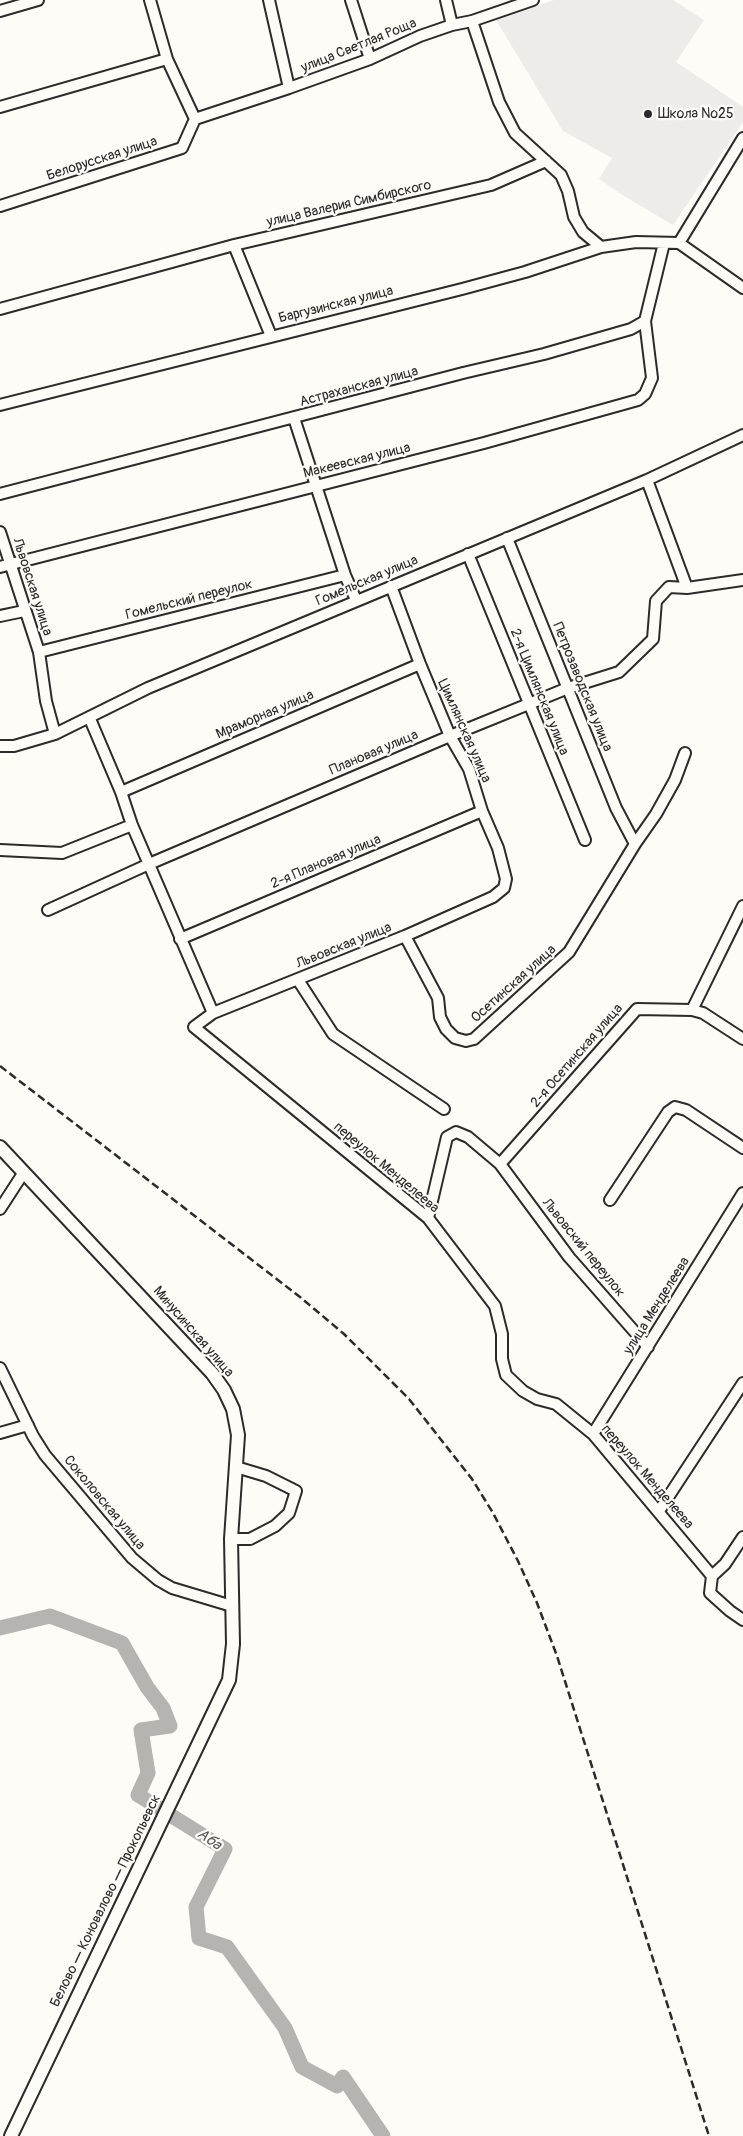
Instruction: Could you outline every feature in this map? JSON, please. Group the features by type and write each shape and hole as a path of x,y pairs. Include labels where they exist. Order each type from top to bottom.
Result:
{"main road":[{"name":"Минусинская улица","path":"0,1147 212,1373 224,1390 233,1409 238,1435 231,1540 233,1644 229,1680"},
{"name":"Белово — Коновалово — Прокопьевск","path":"11,2136 229,1680"}],"street":[{"path":"0,11 38,0"},
{"path":"150,0 167,59 195,119"},
{"path":"269,0 289,88"},
{"path":"351,0 370,59"},
{"path":"446,0 452,25"},
{"name":"улица Светлая Роща","path":"195,119 370,59 420,36 533,0"},
{"path":"472,21 499,102 515,133 561,174 568,191 574,216 584,232 601,247"},
{"path":"0,107 167,59"},
{"name":"Белорусская улица","path":"0,206 182,148 195,119"},
{"path":"743,138 679,243 743,288"},
{"name":"улица Валерия Симбирского","path":"0,309 234,244 491,184 546,161"},
{"name":"Баргузинская улица","path":"0,404 525,272 601,247 636,242 679,243"},
{"path":"645,321 664,243"},
{"path":"234,244 271,336"},
{"name":"Астраханская улица","path":"0,494 544,354 631,329 645,321"},
{"name":"Макеевская улица","path":"5,566 484,443 638,400 645,394 652,378 645,321"},
{"path":"294,418 345,575 356,600"},
{"name":"Гомельская улица","path":"0,746 14,746 55,734 90,719 148,688 646,480 743,434"},
{"path":"646,480 687,588 743,580"},
{"name":"Львовская улица","path":"0,532 5,566 39,652 46,701 55,734"},
{"name":"Петрозаводская улица","path":"507,538 616,808 635,844"},
{"name":"2-я Цимлянская улица","path":"468,554 585,840"},
{"name":"Гомельский переулок","path":"39,652 345,575"},
{"name":"Цимлянская улица","path":"391,586 420,664 450,736 469,769 482,811 498,848 506,879 504,888"},
{"name":"Плановая улица","path":"48,910 149,864 450,736 568,688 619,672 653,639 656,602 669,587 687,588"},
{"path":"0,616 24,611"},
{"name":"Мраморная улица","path":"121,792 420,664"},
{"path":"90,719 121,792 132,825 213,1013"},
{"name":"Осетинская улица","path":"405,936 438,998 440,1017 446,1029 455,1038 466,1041 474,1039 570,952 635,844 656,814 675,780 685,753"},
{"name":"2-я Плановая улица","path":"180,939 482,811"},
{"path":"0,850 62,853 132,825"},
{"name":"Львовская улица","path":"194,1028 213,1013 405,936 493,897 504,888"},
{"path":"743,906 692,1010 703,1013 743,1038"},
{"path":"298,980 334,1034 444,1109"},
{"name":"2-я Осетинская улица","path":"500,1164 637,1009 692,1010"},
{"name":"переулок Менделеева","path":"194,1028 428,1218 495,1306 502,1334 502,1359 506,1375 530,1395 556,1404 593,1434 712,1576 710,1593 743,1620"},
{"path":"610,1200 668,1112 675,1107 686,1110 743,1148"},
{"name":"Львовский переулок","path":"428,1218 446,1137 456,1132 468,1137 500,1164 569,1257 648,1347"},
{"path":"0,1209 24,1172"},
{"name":"улица Менделеева","path":"593,1434 743,1193"},
{"name":"Соколовская улица","path":"0,1368 45,1455 132,1558 158,1580 172,1588 232,1606"},
{"path":"659,1511 743,1383"},
{"path":"0,1432 28,1425"},
{"path":"231,1540 250,1539 275,1526 289,1513 296,1491 266,1476 236,1466"},
{"path":"712,1576 725,1564 743,1537"}],"shaded area":[{"name":"Школа №25","path":"554,0 673,0 704,20 676,62 743,107 743,122 673,225 599,179 612,158 563,131 496,20"}],"waterway":[{"name":"Аба","path":"0,1628 50,1616 122,1643 147,1687 163,1708 170,1726 141,1730 148,1773 138,1795 225,1849 196,1907 199,1938 227,1947 285,2028 302,2067 337,2086 343,2077 383,2136"}],"railway":[{"path":"0,1066 300,1297 344,1334 409,1399 472,1479 493,1513 518,1561 537,1603 557,1656 709,2136"}],"place":[{"name":"Школа №25","path":"648,114"}]}
